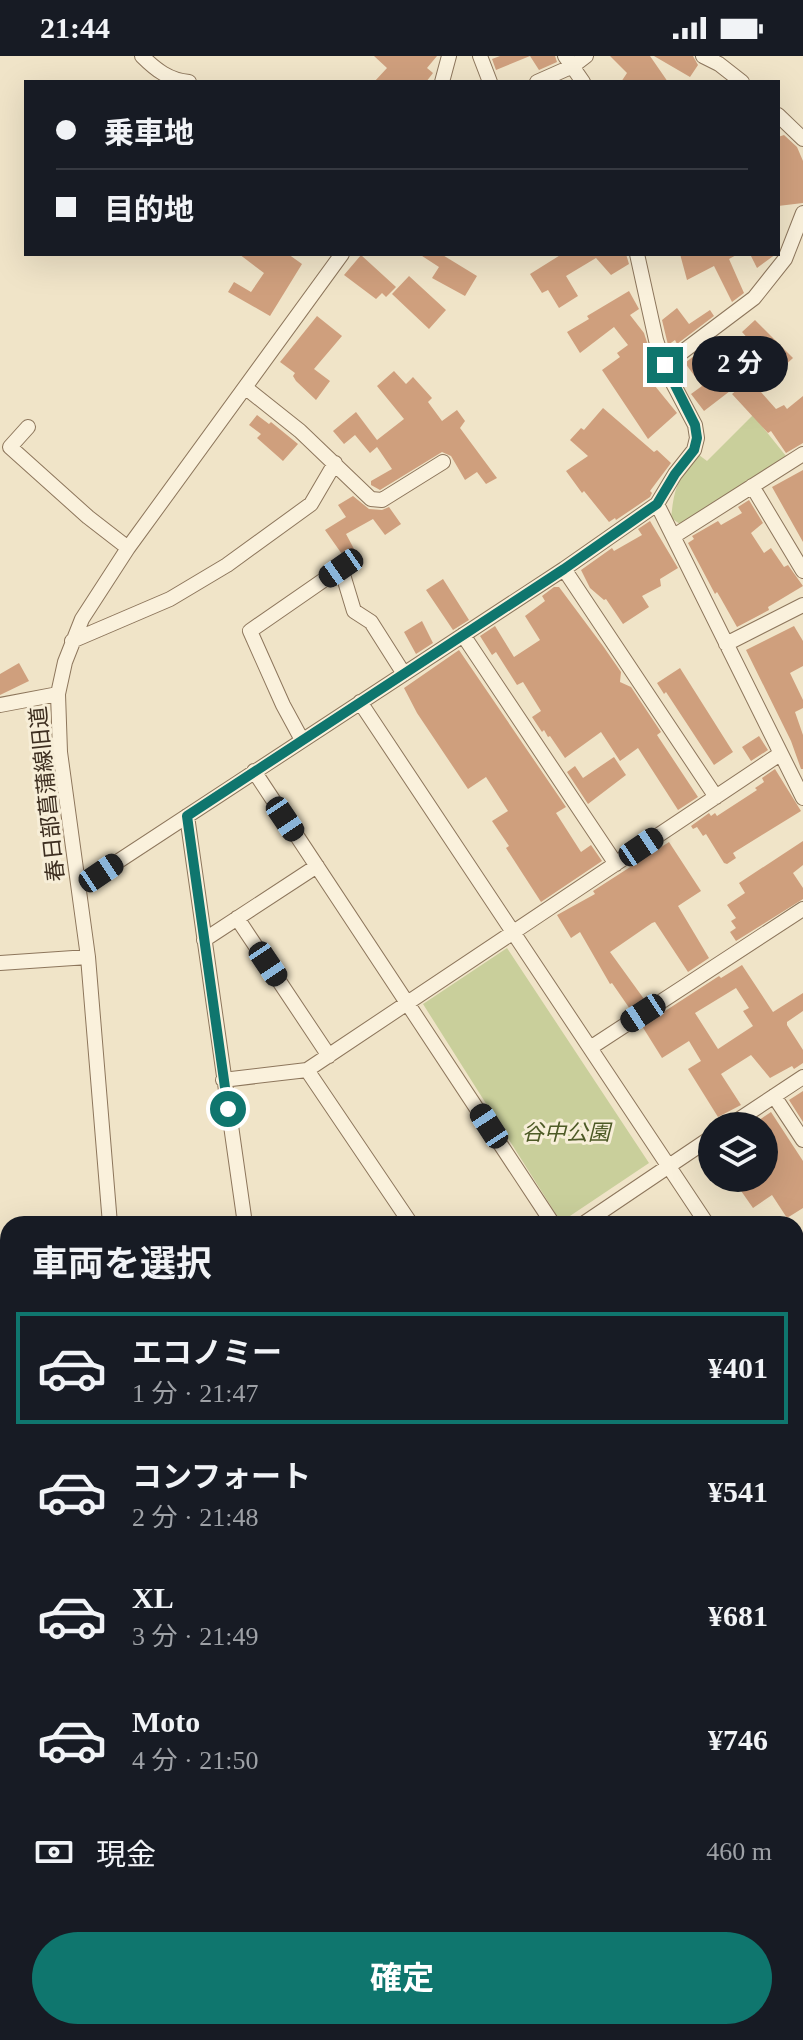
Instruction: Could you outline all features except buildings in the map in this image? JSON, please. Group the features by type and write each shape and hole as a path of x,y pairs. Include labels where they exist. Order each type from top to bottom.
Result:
{"street":[{"path":"142,56 155,70 174,80"},
{"path":"443,80 449,56"},
{"path":"480,56 489,80"},
{"path":"540,80 569,61 586,56"},
{"path":"715,58 740,80"},
{"path":"569,61 582,80"},
{"path":"780,117 803,139"},
{"path":"665,365 754,298 785,259 803,213"},
{"name":"春日部菖蒲線旧道","path":"109,1216 88,957 60,752 58,694 72,641 93,600 341,256"},
{"path":"79,887 564,569 657,504 694,450 697,438 695,425 656,340 637,256"},
{"path":"246,388 300,431 371,499 382,500 443,462"},
{"path":"28,427 10,447 88,517 128,548"},
{"path":"674,536 803,454"},
{"path":"72,641 170,599 227,565 311,504 335,463"},
{"path":"752,486 803,571"},
{"path":"657,504 803,798"},
{"path":"302,740 250,631 341,568 354,611 371,622 404,674"},
{"path":"564,569 716,797"},
{"path":"726,644 802,608"},
{"path":"463,635 616,864"},
{"path":"0,705 58,694"},
{"path":"360,702 702,1216"},
{"path":"223,1080 307,1070 780,754"},
{"path":"254,771 548,1216"},
{"path":"187,816 244,1216"},
{"path":"204,940 317,866"},
{"path":"590,1048 803,909"},
{"path":"237,918 329,1056"},
{"path":"0,963 88,957"},
{"path":"307,1070 406,1216"},
{"path":"750,1112 803,1077"},
{"path":"774,1096 803,1140"},
{"path":"595,1216 698,1146"}],"green space":[{"path":"753,415 786,456 680,524 671,518 678,484 699,455 707,461"},
{"name":"谷中公園","path":"507,948 649,1163 570,1216 557,1216 423,1004"}],"route":[{"path":"228,1109 187,816 564,569 657,504 694,450 697,438 695,425 665,365"}]}
